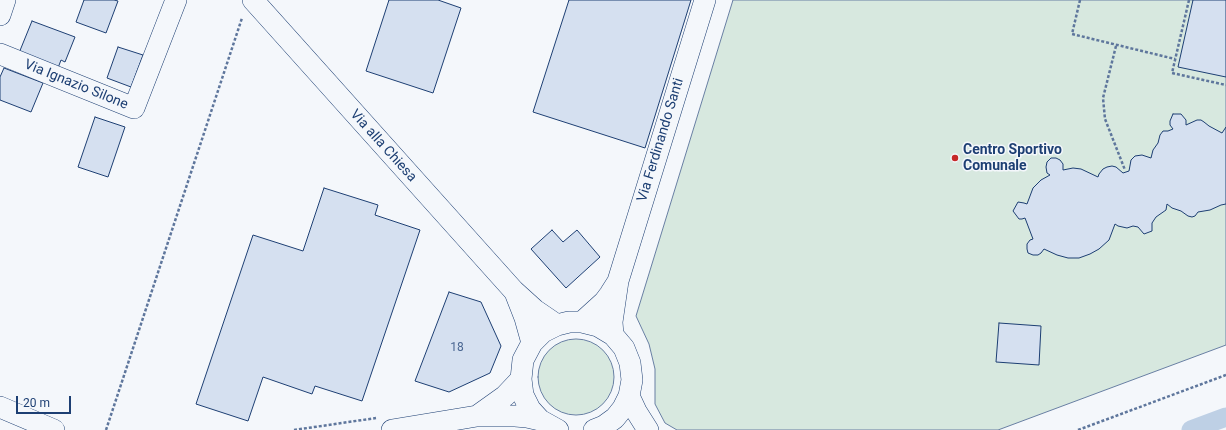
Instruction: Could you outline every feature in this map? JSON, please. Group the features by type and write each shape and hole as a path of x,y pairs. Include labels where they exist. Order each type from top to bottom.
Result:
{"street":[{"path":"0,15 5,0"},
{"name":"Via Ignazio Silone","path":"0,54 134,108 176,0"},
{"name":"Via Ferdinando Santi","path":"613,335 612,322 618,281 705,0"},
{"name":"Via alla Chiesa","path":"248,8 514,291 535,310 557,325"},
{"name":"Via Ferdinando Santi","path":"582,322 604,302 618,281"},
{"name":"Via alla Chiesa","path":"514,291 521,306 532,343"},
{"path":"548,426 530,409 523,395 520,379 523,360 532,343 543,332 557,325 570,322 582,322 598,326 613,335 624,348 630,363 632,380 629,396 623,408 615,418 599,428"},
{"path":"477,416 505,396 520,379"},
{"path":"629,396 648,430"},
{"path":"0,407 54,430"},
{"path":"392,430 477,416 527,417 548,426"},
{"path":"599,428 621,427 633,430"}],"path":[{"path":"1080,0 1072,34 1116,46 1175,59"},
{"path":"1189,0 1172,72 1226,85"},
{"path":"106,430 248,8"},
{"path":"1116,46 1103,98 1105,119 1125,170"},
{"path":"1078,430 1226,375"}],"shaded area":[{"name":"Centro Sportivo Comunale","path":"733,0 1226,0 1226,345 998,430 677,430 665,423 655,404 655,369 649,344 636,316"},
{"path":"576,339 591,342 603,350 611,362 614,377 611,392 603,404 591,412 576,415 561,412 549,404 541,392 538,377 541,362 549,350 561,342"}],"building":[{"path":"84,0 118,1 106,33 76,22"},
{"path":"389,0 438,0 461,8 433,93 366,71"},
{"path":"569,0 691,0 645,148 533,112"},
{"path":"1193,0 1226,0 1226,77 1178,67"},
{"path":"32,21 75,37 65,62 61,60 58,68 19,53"},
{"path":"118,47 143,55 131,87 107,78"},
{"path":"4,68 43,83 31,112 0,100 0,77"},
{"path":"1173,114 1181,114 1186,120 1186,125 1197,120 1201,120 1222,133 1226,127 1226,204 1210,210 1198,212 1192,217 1172,208 1167,204 1166,210 1156,217 1152,223 1152,231 1144,234 1138,227 1133,226 1127,228 1115,224 1109,240 1099,249 1079,258 1068,258 1044,249 1038,255 1028,253 1027,244 1033,239 1025,218 1019,219 1013,211 1018,202 1027,204 1033,188 1041,180 1050,175 1047,173 1046,167 1047,162 1051,158 1060,160 1063,164 1063,170 1073,168 1081,169 1098,177 1103,169 1112,166 1116,167 1123,173 1129,171 1131,160 1135,156 1142,155 1151,158 1153,150 1163,131 1173,129 1170,125 1170,121"},
{"path":"95,117 125,127 108,177 78,167"},
{"path":"324,188 378,205 375,215 420,230 362,401 315,386 312,394 263,377 248,421 196,404 253,235 303,251"},
{"path":"552,230 563,242 577,230 600,257 566,288 531,249"},
{"path":"449,292 481,302 501,346 490,373 449,392 415,381"},
{"path":"999,323 1041,326 1039,365 996,362"}],"waterway":[{"path":"1191,430 1226,417"}],"place":[{"name":"Centro Sportivo Comunale","path":"955,158"}]}
